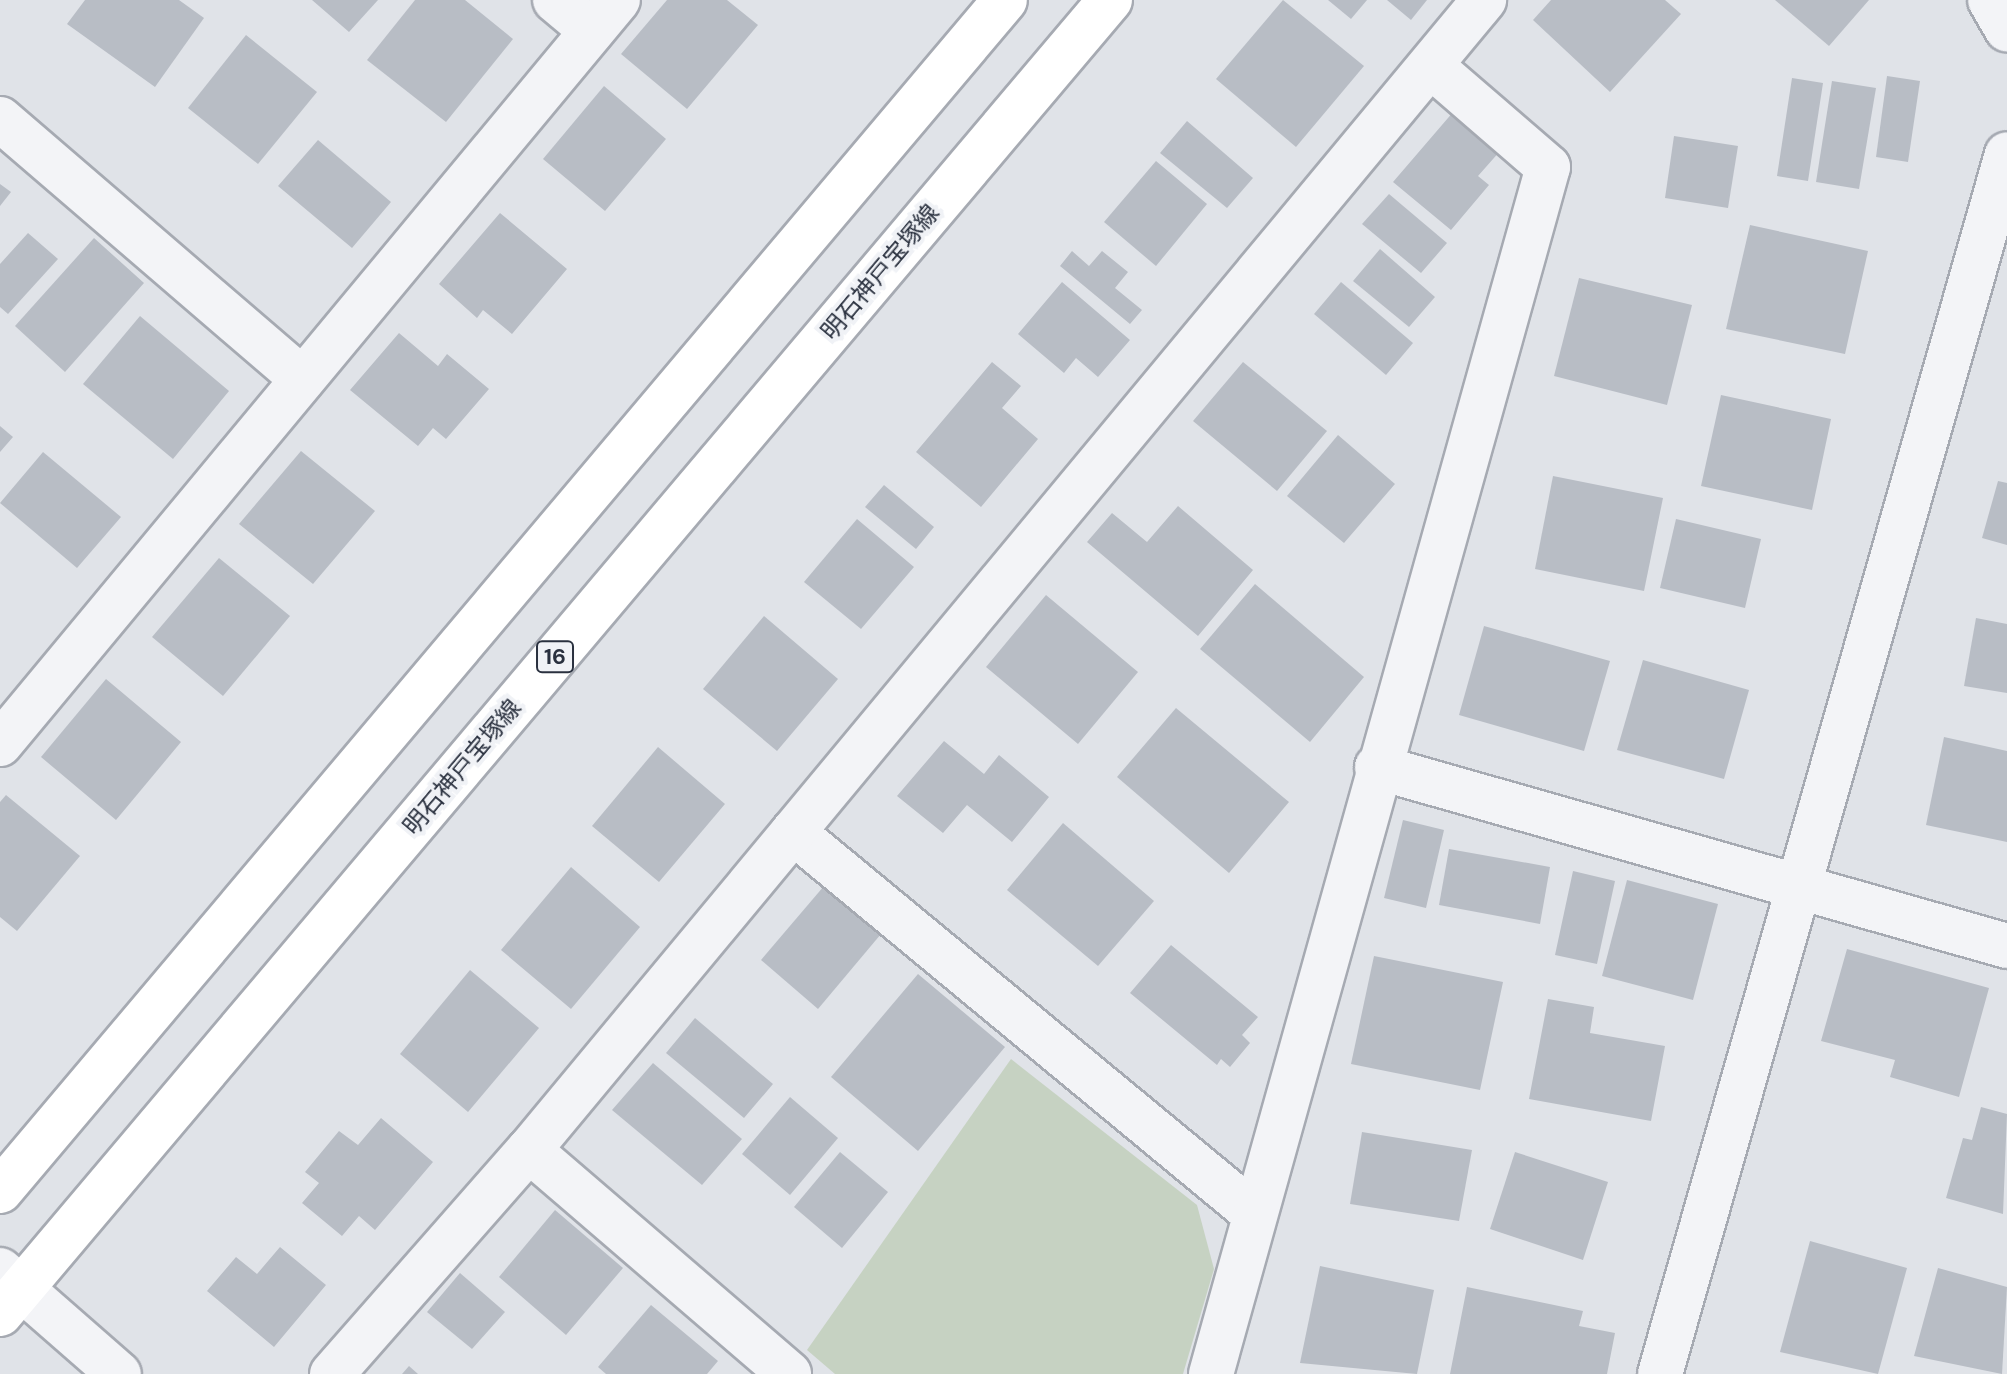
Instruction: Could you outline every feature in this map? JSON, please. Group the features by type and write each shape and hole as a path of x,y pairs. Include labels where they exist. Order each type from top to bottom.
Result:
{"main road":[{"path":"0,1191 1005,0"},
{"name":"明石神戸宝塚線","path":"7,1291 1110,0"}],"street":[{"path":"7,720 302,379 605,16 555,0"},
{"path":"332,1374 529,1150 1484,0"},
{"path":"1990,0 2007,30"},
{"path":"1211,1374 1377,767 1548,167 1431,66"},
{"path":"0,119 302,379"},
{"path":"1660,1374 1795,886 2007,154"},
{"path":"1377,767 2007,946"},
{"path":"793,832 1255,1214"},
{"path":"529,1150 789,1374"},
{"path":"7,1291 119,1374"}],"green space":[{"path":"1011,1059 1197,1205 1214,1269 1183,1374 835,1374 807,1350"}],"building":[{"path":"85,0 179,0 204,18 155,87 67,24"},
{"path":"312,0 378,0 349,32"},
{"path":"415,0 465,0 513,39 446,122 367,60"},
{"path":"667,0 727,0 758,25 687,109 621,54"},
{"path":"1283,0 1364,66 1296,147 1216,79"},
{"path":"1328,0 1367,0 1351,19"},
{"path":"1387,0 1427,0 1411,20"},
{"path":"1551,0 1665,0 1681,14 1610,92 1533,20"},
{"path":"1775,0 1869,0 1829,46"},
{"path":"246,35 317,92 258,164 188,108"},
{"path":"1887,76 1920,81 1908,162 1876,157"},
{"path":"1792,78 1823,83 1808,181 1777,176"},
{"path":"1832,81 1876,88 1859,189 1816,182"},
{"path":"604,86 666,139 605,211 543,159"},
{"path":"1454,111 1501,150 1478,176 1489,185 1451,230 1393,182"},
{"path":"1187,121 1253,178 1227,208 1160,153"},
{"path":"1674,136 1738,146 1728,208 1665,198"},
{"path":"318,140 391,202 352,248 278,186"},
{"path":"1156,161 1207,204 1156,266 1104,222"},
{"path":"0,184 11,192 0,206"},
{"path":"1389,194 1447,243 1421,273 1362,224"},
{"path":"500,213 567,269 512,334 483,310 477,318 439,284"},
{"path":"1750,225 1868,251 1845,354 1726,329"},
{"path":"28,233 58,259 8,314 0,307 0,264"},
{"path":"94,238 144,283 65,372 15,326"},
{"path":"1380,249 1435,297 1409,327 1353,281"},
{"path":"1072,251 1089,266 1102,251 1128,272 1115,288 1142,310 1130,324 1060,266"},
{"path":"1579,278 1692,305 1667,405 1554,376"},
{"path":"1062,282 1130,340 1098,377 1076,358 1064,373 1018,334"},
{"path":"1341,282 1413,343 1386,375 1314,314"},
{"path":"140,316 229,391 173,459 83,384"},
{"path":"399,333 438,366 447,354 489,389 446,439 433,428 418,446 350,390"},
{"path":"992,362 1021,386 1002,408 1038,439 981,507 916,452"},
{"path":"1243,362 1327,431 1277,491 1193,421"},
{"path":"1721,395 1831,419 1812,510 1701,486"},
{"path":"0,426 13,437 0,452"},
{"path":"1338,435 1395,484 1344,543 1287,496"},
{"path":"301,451 375,511 313,584 239,524"},
{"path":"43,452 121,517 77,568 0,503"},
{"path":"1553,476 1663,498 1644,591 1535,569"},
{"path":"1998,481 2007,483 2007,545 1982,538"},
{"path":"884,485 934,527 916,549 865,507"},
{"path":"1178,506 1253,570 1198,636 1087,542 1112,513 1147,542"},
{"path":"857,519 914,567 861,629 804,582"},
{"path":"1676,519 1761,539 1745,608 1660,588"},
{"path":"219,558 290,616 223,696 152,637"},
{"path":"1255,584 1364,677 1310,742 1200,649"},
{"path":"1046,595 1138,672 1078,744 986,667"},
{"path":"764,616 838,679 777,751 703,689"},
{"path":"1976,618 2007,624 2007,693 1964,686"},
{"path":"1484,626 1610,661 1584,751 1459,715"},
{"path":"1643,660 1749,690 1724,779 1617,750"},
{"path":"106,679 181,742 116,820 41,757"},
{"path":"1176,708 1289,802 1229,873 1117,777"},
{"path":"1944,737 2007,751 2007,842 1926,825"},
{"path":"944,741 984,774 999,755 1049,797 1012,842 967,805 943,833 897,796"},
{"path":"658,747 725,804 659,882 592,826"},
{"path":"6,795 80,856 17,931 0,917 0,802"},
{"path":"1403,820 1444,830 1426,908 1384,898"},
{"path":"1063,823 1154,901 1098,966 1007,890"},
{"path":"1449,849 1550,867 1540,924 1439,905"},
{"path":"571,867 640,927 571,1009 501,950"},
{"path":"1573,871 1615,881 1597,964 1555,955"},
{"path":"1627,880 1718,904 1693,1000 1602,976"},
{"path":"824,886 881,934 818,1009 761,960"},
{"path":"1171,945 1258,1017 1242,1035 1250,1043 1230,1067 1221,1059 1217,1065 1130,993"},
{"path":"1847,949 1989,988 1959,1097 1890,1077 1895,1060 1821,1041"},
{"path":"1374,956 1503,982 1480,1090 1351,1064"},
{"path":"470,970 539,1028 468,1112 400,1054"},
{"path":"918,974 1005,1047 918,1151 831,1077"},
{"path":"1548,999 1594,1007 1590,1033 1665,1046 1651,1121 1529,1099"},
{"path":"695,1018 773,1084 744,1118 666,1053"},
{"path":"653,1063 742,1139 702,1185 612,1110"},
{"path":"790,1097 838,1138 790,1195 742,1154"},
{"path":"1981,1107 2007,1114 2003,1214 1946,1198 1963,1138 1972,1140"},
{"path":"381,1118 433,1162 375,1230 359,1216 342,1236 302,1203 319,1183 305,1172 339,1131 358,1145"},
{"path":"1362,1132 1472,1150 1459,1221 1350,1204"},
{"path":"840,1152 888,1192 842,1248 794,1207"},
{"path":"1515,1152 1608,1182 1583,1260 1490,1229"},
{"path":"555,1210 623,1268 566,1335 499,1277"},
{"path":"1810,1241 1907,1268 1878,1374 1780,1352"},
{"path":"280,1247 326,1285 274,1347 207,1291 236,1257 257,1274"},
{"path":"1320,1266 1434,1290 1417,1374 1300,1363"},
{"path":"1938,1268 2007,1287 2002,1374 1914,1356"},
{"path":"460,1273 505,1312 472,1349 427,1312"},
{"path":"1467,1287 1583,1311 1579,1326 1615,1333 1607,1374 1450,1374"},
{"path":"651,1305 718,1361 707,1374 606,1374 598,1367"},
{"path":"409,1366 418,1374 402,1374"}]}
